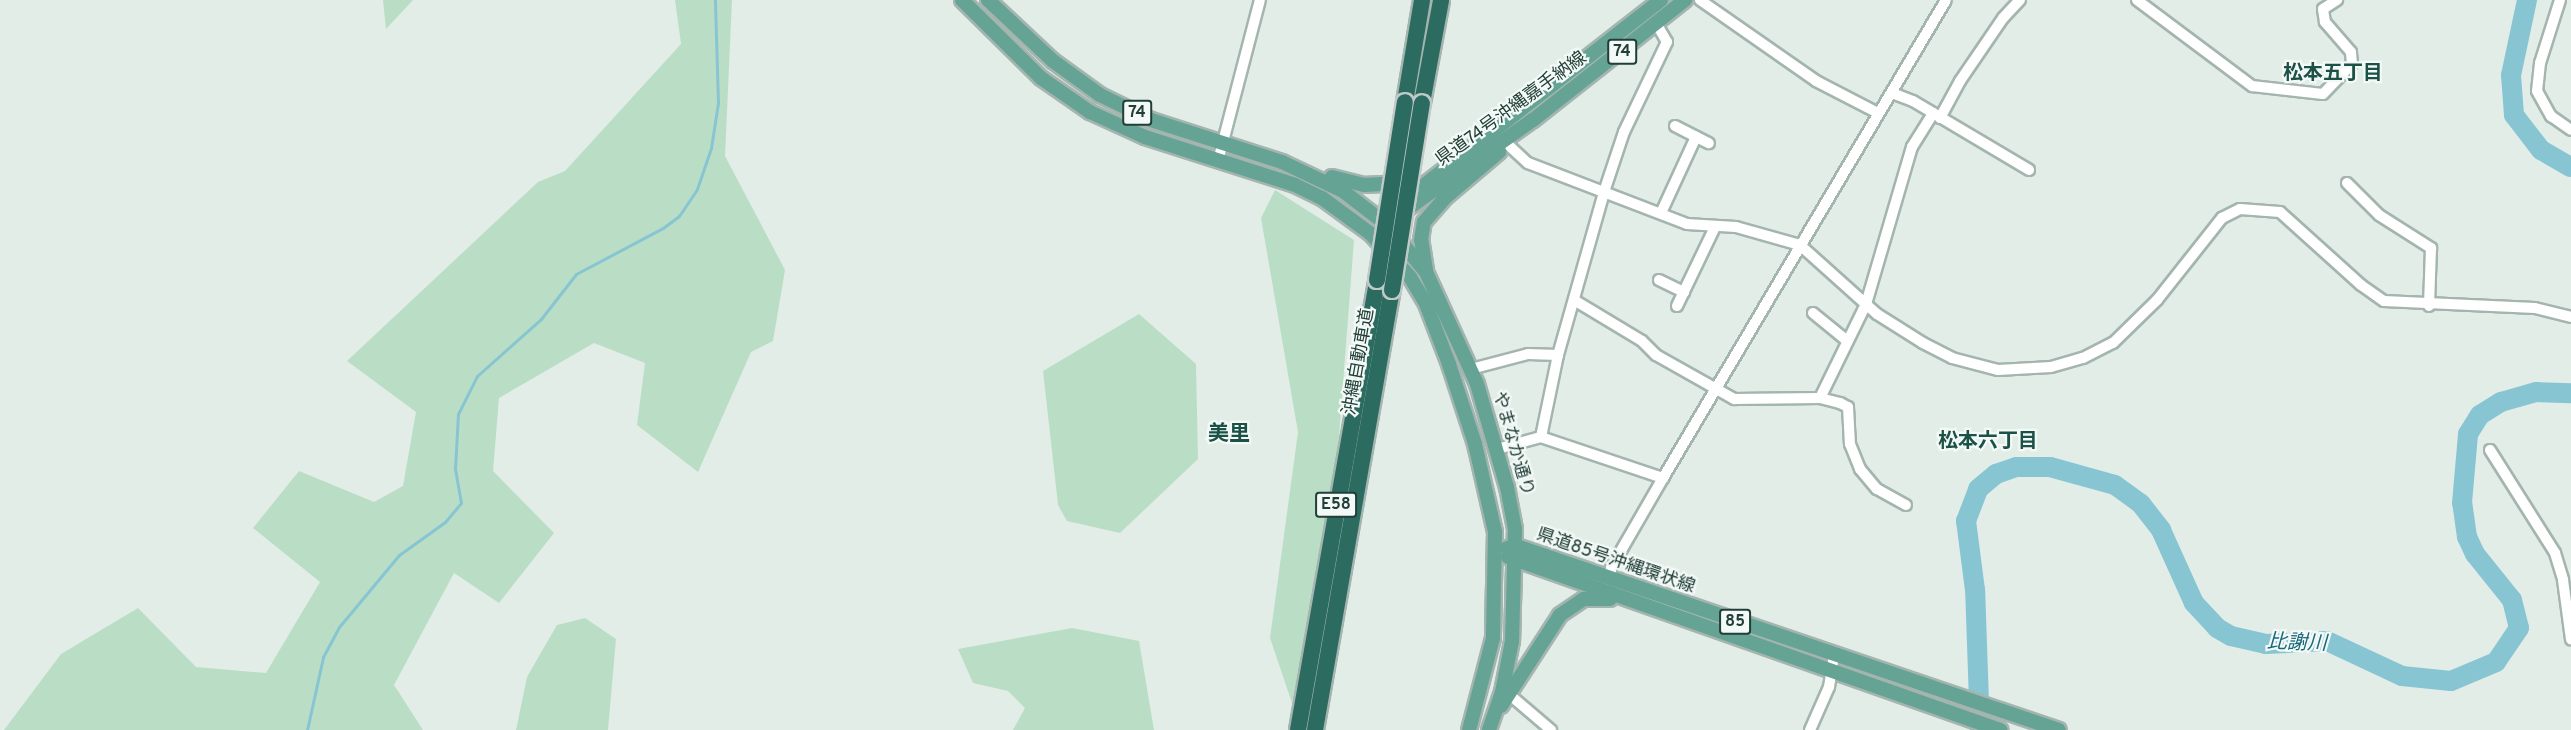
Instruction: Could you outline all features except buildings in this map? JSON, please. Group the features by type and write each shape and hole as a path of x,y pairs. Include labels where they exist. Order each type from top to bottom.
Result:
{"highway":[{"name":"沖縄自動車道","path":"1315,730 1392,290 1414,103 1422,0"},
{"name":"沖縄自動車道","path":"1298,730 1377,280 1414,103 1441,0"}],"main road":[{"name":"74","path":"962,0 1041,78 1090,112 1145,137 1295,185 1340,209 1371,234"},
{"name":"74","path":"988,0 1053,61 1100,95 1151,120 1315,175 1385,222"},
{"name":"県道74号沖縄嘉手納線","path":"1371,234 1456,158 1660,0"},
{"name":"県道74号沖縄嘉手納線","path":"1385,222 1505,143 1657,25 1685,0"},
{"path":"1426,272 1421,231 1431,212 1505,143"},
{"path":"1315,175 1364,185 1399,184 1456,158"},
{"name":"やまなか通り","path":"1385,222 1426,272 1471,369 1497,449 1511,506 1516,546 1512,641 1496,713 1489,730"},
{"name":"やまなか通り","path":"1371,234 1410,277 1436,329 1475,444 1496,550 1493,639 1469,730"},
{"name":"県道85号沖縄環状線","path":"1496,550 1516,546 1834,656 2058,730"},
{"name":"県道85号沖縄環状線","path":"1496,550 1516,561 1618,599 1998,729"},
{"path":"1496,713 1510,695 1560,615 1584,599 1618,599"}],"street":[{"path":"1218,161 1260,0"},
{"path":"1700,0 1816,81 1878,113"},
{"path":"1611,580 1611,568 1946,0"},
{"path":"1820,398 1846,340 1866,304 1912,147 1937,116 1990,36 2020,0"},
{"path":"2137,0 2252,86 2324,94 2352,64 2351,52 2325,22 2324,9 2337,0"},
{"path":"2560,0 2540,63 2538,91 2551,116 2571,130"},
{"path":"1540,437 1558,355 1604,192 1624,132 1667,42 1657,25"},
{"path":"1892,93 1937,116 2029,170"},
{"path":"1675,126 1709,143"},
{"path":"1661,213 1696,137"},
{"path":"1505,143 1528,163 1687,224 1736,227 1800,245 1866,304 1923,343 1952,357 2013,371 2051,367 2083,358 2127,332 2157,300 2222,218 2240,209 2262,208 2280,212 2361,285 2384,301 2429,306 2535,308 2571,317"},
{"path":"2348,183 2379,215 2431,248 2429,306"},
{"path":"1677,306 1715,227"},
{"path":"1659,280 1684,292"},
{"path":"1574,300 1734,399 1820,398 1848,407 1850,444 1860,469 1877,489 1906,505"},
{"path":"1813,313 1846,340"},
{"path":"1471,369 1528,354 1558,355"},
{"path":"1497,449 1540,437 1663,478"},
{"path":"2490,450 2555,553 2568,592 2571,639"},
{"path":"1810,730 1829,687 1829,672 1834,656"},
{"path":"1510,695 1551,730"}],"green space":[{"path":"383,0 413,0 386,29"},
{"path":"675,0 732,0 725,156 785,270 773,341 751,352 698,472 637,425 645,363 594,343 499,398 493,471 554,533 499,603 454,573 394,685 423,730 4,730 61,654 138,608 196,667 266,673 320,582 253,528 299,471 374,502 403,486 416,412 347,361 538,182 565,171 681,44"},
{"path":"1275,190 1354,240 1337,463 1292,703 1270,638 1298,432 1261,218"},
{"path":"1139,314 1196,364 1198,459 1120,533 1067,521 1058,505 1043,371"},
{"path":"585,618 616,639 608,730 516,730 527,677 557,625"},
{"path":"1072,628 1139,641 1154,730 1013,730 1025,708 1008,691 973,683 958,649"}],"waterway":[{"path":"307,730 323,657 339,627 399,555 445,522 461,503 455,469 458,414 477,376 541,319 576,274 663,228 679,216 697,189 711,148 718,103 715,0"},
{"name":"比謝川","path":"2527,0 2511,75 2514,115 2541,150 2571,167"},
{"name":"比謝川","path":"1980,730 1975,590 1966,521 1978,489 1996,474 2016,467 2050,467 2115,485 2141,504 2161,530 2194,603 2217,628 2231,636 2266,644 2327,641 2402,676 2451,681 2496,662 2519,628 2512,600 2475,554 2467,537 2462,503 2468,434 2480,415 2501,402 2536,392 2571,393"}],"district":[{"name":"松本五丁目","path":"2333,74"},
{"name":"美里","path":"1229,435"},
{"name":"松本六丁目","path":"1988,442"}]}
